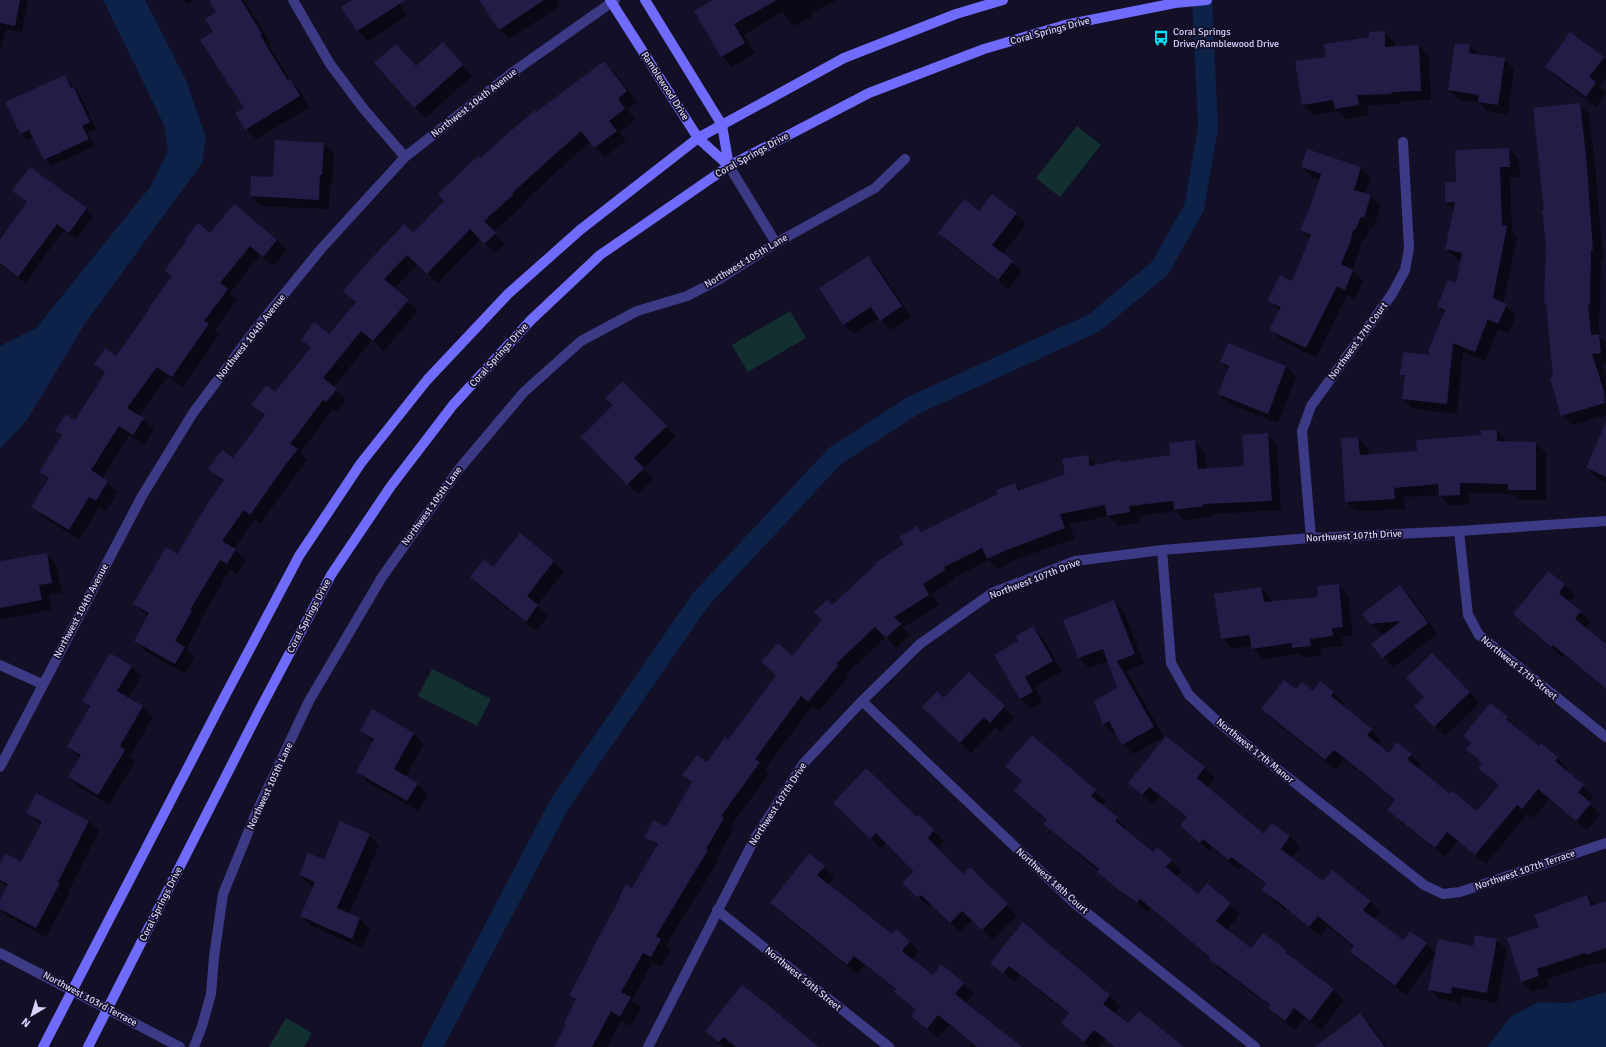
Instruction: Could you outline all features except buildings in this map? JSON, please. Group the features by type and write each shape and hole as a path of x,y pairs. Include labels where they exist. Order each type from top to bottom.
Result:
{"main road":[{"name":"Ramblewood Drive","path":"645,0 722,125 729,166"},
{"path":"43,1047 299,556 361,463 427,380 508,294 580,230 698,138 844,58 956,14 1003,0"},
{"name":"Coral Springs Drive","path":"88,1047 258,713 331,575 391,486 453,405 531,320 600,255 729,166 869,94 984,49 1065,25 1175,3 1206,0"},
{"name":"Ramblewood Drive","path":"612,1 698,138 729,166"}],"street":[{"path":"293,0 330,64 363,108 405,157"},
{"name":"Northwest 104th Avenue","path":"0,767 42,684 142,496 193,413 258,325 321,249 405,157 513,72 612,1"},
{"name":"Northwest 17th Court","path":"1311,538 1302,431 1311,406 1392,294 1405,270 1409,248 1403,142"},
{"name":"Northwest 105th Lane","path":"194,1047 202,1026 211,994 214,957 223,894 256,813 309,701 382,577 459,468 524,392 581,341 637,311 687,296 718,280 776,242 875,188 906,159"},
{"name":"Ramblewood Drive","path":"729,166 776,242"},
{"name":"Northwest 107th Drive","path":"648,1047 755,838 803,764 862,701 920,644 992,593 1075,561 1162,550 1311,538 1460,531 1606,521"},
{"name":"Northwest 17th Street","path":"1460,531 1468,615 1479,635 1606,737"},
{"name":"Northwest 17th Manor","path":"1162,550 1171,663 1189,696 1218,722 1424,885 1443,894"},
{"path":"0,665 42,684"},
{"name":"Northwest 18th Court","path":"862,701 1073,902 1255,1047"},
{"name":"Northwest 107th Terrace","path":"1443,894 1460,892 1606,843"},
{"name":"Northwest 19th Street","path":"717,910 888,1047"},
{"name":"Northwest 103rd Terrace","path":"0,953 108,1008 180,1047"}],"green space":[{"path":"1077,126 1101,145 1060,197 1036,178"},
{"path":"790,311 806,338 748,372 732,345"},
{"path":"432,669 491,699 477,726 418,696"},
{"path":"286,1018 312,1033 304,1047 269,1047"}],"water":[{"path":"103,0 145,0 186,80 206,138 202,163 84,325 27,420 0,449 0,346 36,328 151,186 168,151 164,125"},
{"path":"1606,992 1606,1047 1487,1047 1510,1017 1538,1002 1569,1003"}],"waterway":[{"path":"432,1047 560,803 701,599 835,456 914,405 1094,323 1160,268 1194,208 1208,128 1202,0"}],"place":[{"name":"Coral Springs Drive/Ramblewood Drive","path":"1161,38"}]}
